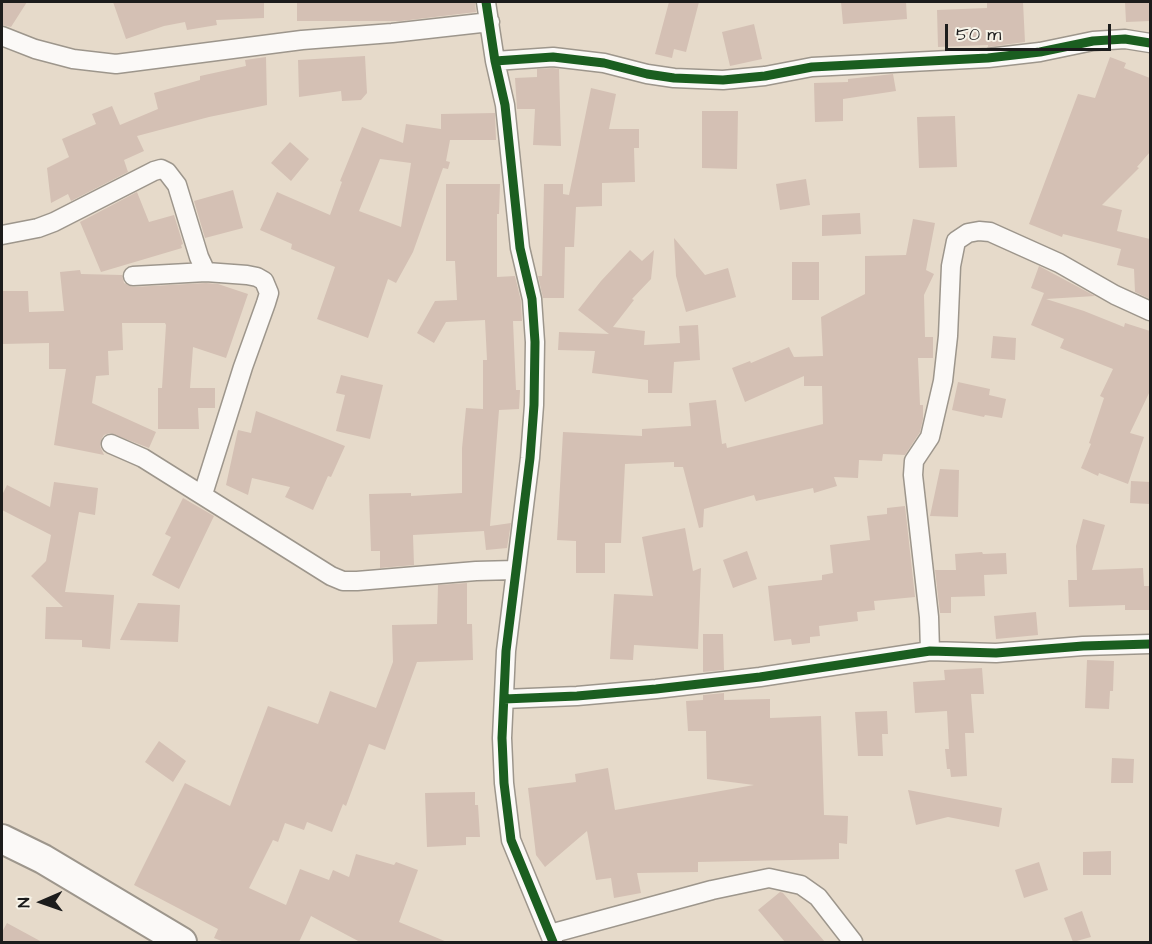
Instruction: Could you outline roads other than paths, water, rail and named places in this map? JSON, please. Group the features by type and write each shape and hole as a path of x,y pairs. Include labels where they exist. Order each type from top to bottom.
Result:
{"main road":[{"path":"2,839 43,859 172,940"}],"street":[{"path":"486,2 495,61 505,105 520,248 532,299 535,342 530,458 506,651 504,783 511,840 551,938 712,890 770,878 801,885 818,897 853,942"},
{"path":"2,36 35,49 73,59 116,64 302,40 490,22"},
{"path":"495,61 554,57 604,63 674,78 723,80 765,76 812,67 988,58 1040,52 1093,41 1125,39 1150,43"},
{"path":"2,235 38,228 54,222 154,171 161,170 167,172 177,185 199,257 206,272"},
{"path":"930,651 929,617 913,475 914,461 930,437 943,381 948,336 951,266 956,241 968,233 990,232 1059,263 1114,295 1150,311"},
{"path":"133,276 206,272 257,277 267,285 269,293 202,494"},
{"path":"111,444 142,458 331,576 343,581 515,570"},
{"path":"504,699 656,689 760,677 930,651 996,653 1083,646 1150,644"}]}
